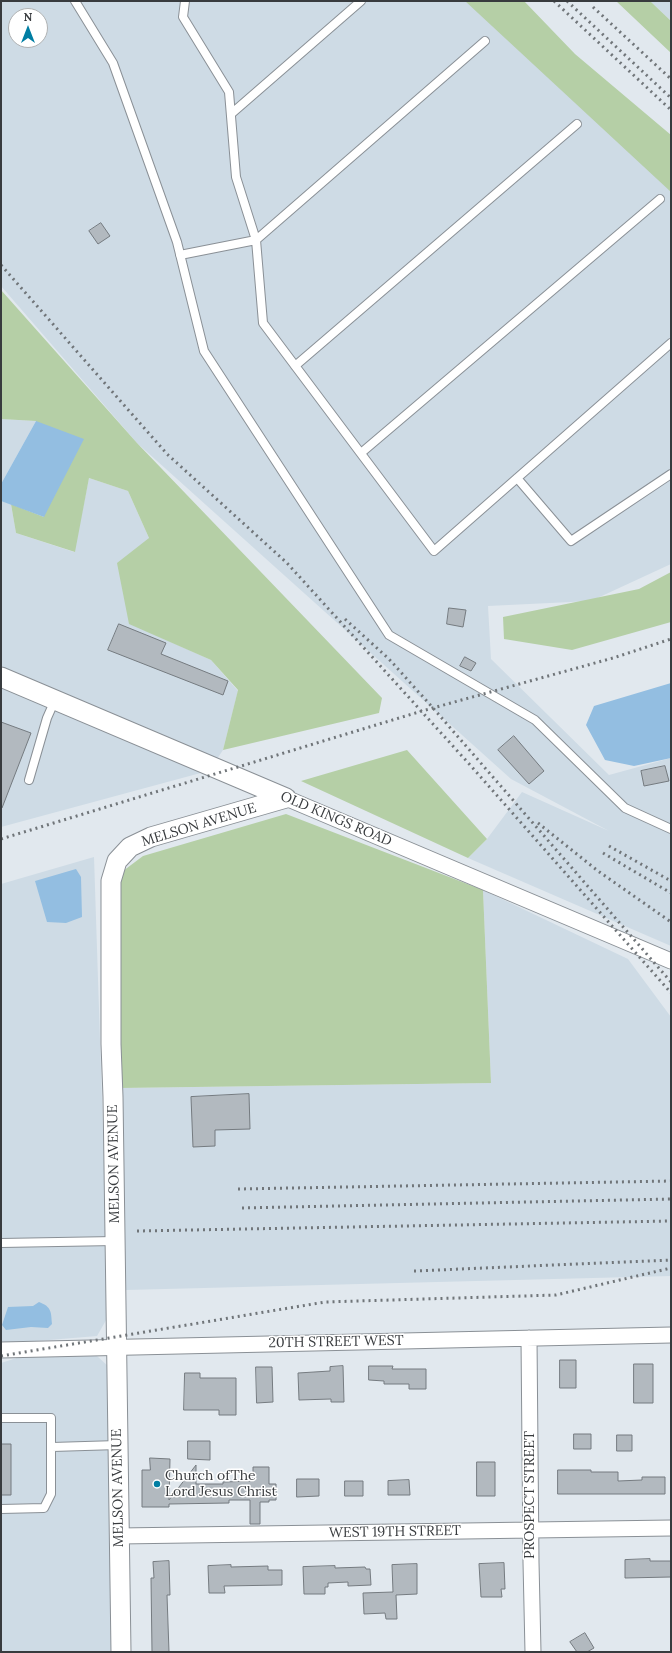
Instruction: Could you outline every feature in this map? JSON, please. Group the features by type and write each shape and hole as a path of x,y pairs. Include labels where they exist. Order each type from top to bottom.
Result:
{"street":[{"name":"OLD KINGS ROAD","path":"1,677 671,961"},
{"name":"MELSON AVENUE","path":"121,1652 111,1044 111,881 117,861 130,847 151,837 286,798"},
{"name":"20TH STREET WEST","path":"1,1350 671,1335"},
{"name":"PROSPECT STREET","path":"529,1338 533,1652"},
{"name":"WEST 19TH STREET","path":"119,1536 671,1528"}],"lane":[{"path":"75,1 113,63 177,242 204,351 389,634 535,720 625,808 671,828"},
{"path":"184,1 183,18 229,92 236,177 256,240 263,323 434,551 671,343"},
{"path":"231,114 361,1"},
{"path":"180,255 256,240 485,41"},
{"path":"295,366 577,124"},
{"path":"361,453 660,200"},
{"path":"517,478 571,541 671,474"},
{"path":"29,780 55,700"},
{"path":"1,1243 115,1241"},
{"path":"1,1418 51,1418 52,1447 51,1494 44,1508 1,1509"},
{"path":"52,1447 118,1445"}],"shaded area":[{"path":"1,1 468,1 671,186 671,564 591,601 488,606 491,659 609,775 671,758 671,946 468,858 487,839 522,792 609,831 511,779 137,443 1,286"},
{"path":"650,1 671,1 671,21"},
{"path":"1,419 36,421 1,484"},
{"path":"89,478 128,491 149,538 129,623 211,660 238,691 223,750 217,759 1,668 1,501 11,504 16,533 74,552"},
{"path":"1,683 208,771 1,827"},
{"path":"94,857 109,1315 97,1336 1,1344 1,884"},
{"path":"483,890 628,959 671,1017 671,1276 126,1290 120,1088 491,1083"},
{"path":"23,1356 97,1356 109,1367 115,1652 1,1652 1,1363"}],"green space":[{"path":"465,1 524,1 575,54 671,135 671,192"},
{"path":"616,1 650,1 671,21 671,53"},
{"path":"1,290 137,443 382,698 379,713 223,750 238,690 211,660 129,624 117,563 149,538 128,491 89,478 75,552 16,533 11,504 44,517 36,421 1,419"},
{"path":"671,572 671,622 572,650 504,639 503,617 639,589"},
{"path":"407,750 487,839 468,858 301,781"},
{"path":"286,814 483,890 491,1083 120,1088 119,874 143,856"}],"water":[{"path":"36,421 84,439 44,517 1,501 1,484"},
{"path":"671,683 671,758 634,766 605,760 586,725 594,706"},
{"path":"76,869 81,877 82,917 66,923 47,922 35,881"},
{"path":"39,1302 50,1310 52,1324 48,1328 31,1327 6,1330 2,1325 8,1307 33,1306"}],"building":[{"path":"101,223 110,236 98,244 89,231"},
{"path":"449,608 466,610 463,627 447,624"},
{"path":"119,624 166,643 161,654 228,681 223,695 108,650"},
{"path":"465,657 476,663 471,671 460,666"},
{"path":"1,722 31,733 2,808 1,808"},
{"path":"514,736 544,771 529,784 498,750"},
{"path":"665,766 669,781 644,786 641,771"},
{"path":"249,1094 250,1129 215,1130 215,1146 193,1147 191,1097"},
{"path":"560,1360 576,1360 576,1388 560,1388"},
{"path":"634,1364 653,1364 653,1403 634,1403"},
{"path":"343,1366 344,1402 331,1402 331,1399 299,1400 298,1373 330,1371 330,1367"},
{"path":"369,1366 393,1366 392,1369 426,1369 426,1389 409,1389 409,1384 384,1384 384,1381 369,1380"},
{"path":"256,1367 272,1367 273,1402 257,1403"},
{"path":"185,1373 200,1373 200,1378 236,1378 236,1415 219,1415 219,1410 184,1410"},
{"path":"574,1434 591,1434 591,1449 574,1449"},
{"path":"617,1435 632,1435 632,1451 617,1451"},
{"path":"188,1441 210,1441 210,1460 188,1459"},
{"path":"1,1444 11,1444 11,1495 1,1495"},
{"path":"150,1458 170,1459 169,1500 196,1465 196,1484 223,1484 223,1482 253,1481 253,1467 269,1467 269,1484 276,1484 276,1500 260,1502 260,1524 250,1524 250,1500 229,1500 229,1503 169,1504 169,1507 142,1507 142,1470 150,1470"},
{"path":"477,1462 495,1462 495,1496 477,1496"},
{"path":"558,1470 618,1472 618,1481 642,1480 642,1477 665,1477 665,1494 558,1494"},
{"path":"297,1479 319,1479 319,1496 297,1497"},
{"path":"409,1480 410,1495 388,1495 388,1481"},
{"path":"345,1481 363,1481 363,1496 345,1496"},
{"path":"650,1559 650,1561 671,1561 671,1577 625,1578 625,1560"},
{"path":"169,1561 170,1595 167,1595 169,1652 152,1652 151,1578 154,1578 153,1562"},
{"path":"504,1563 505,1589 501,1589 502,1597 481,1597 479,1564"},
{"path":"417,1564 417,1594 396,1595 397,1619 386,1619 385,1613 364,1614 363,1593 393,1592 392,1565"},
{"path":"231,1565 231,1567 268,1566 268,1570 282,1570 282,1585 224,1586 225,1593 209,1593 208,1566"},
{"path":"335,1566 335,1568 365,1567 366,1569 370,1569 371,1585 348,1586 348,1582 328,1583 328,1587 325,1587 325,1594 304,1594 303,1567"},
{"path":"585,1633 594,1648 587,1652 577,1652 570,1642"}],"railway":[{"path":"554,1 671,110"},
{"path":"567,1 671,98"},
{"path":"593,7 671,79"},
{"path":"1,265 167,454 287,563 471,766 671,993"},
{"path":"345,619 389,659 671,982"},
{"path":"1,839 422,711 613,658 671,639"},
{"path":"538,823 598,871 671,922"},
{"path":"609,846 671,881"},
{"path":"603,853 671,893"},
{"path":"238,1189 671,1181"},
{"path":"242,1208 671,1199"},
{"path":"137,1231 671,1221"},
{"path":"414,1271 671,1260"},
{"path":"1,1356 325,1302 556,1295 671,1268"}],"place":[{"name":"Church ofThe Lord Jesus Christ","path":"157,1484"}]}
